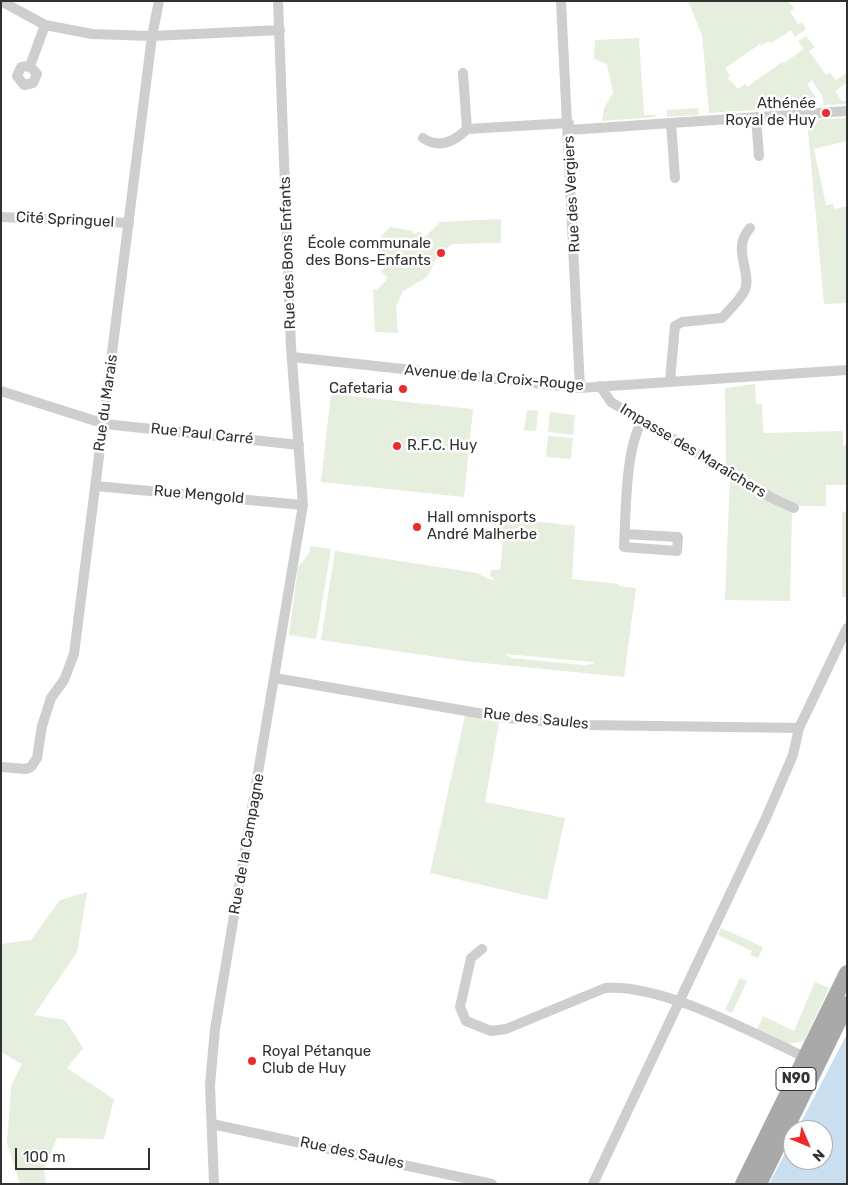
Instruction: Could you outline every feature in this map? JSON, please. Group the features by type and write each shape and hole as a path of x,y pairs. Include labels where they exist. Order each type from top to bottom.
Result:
{"main road":[{"name":"N90","path":"759,1184 813,1061 847,973"},
{"name":"N90","path":"743,1184 847,1004"}],"street":[{"path":"1,1 46,25 92,34 152,36 280,30"},
{"name":"Rue du Marais","path":"1,767 26,769 31,767 37,758 42,726 51,698 64,680 74,654 95,486 105,424 152,36 159,1"},
{"name":"Rue des Bons Enfants","path":"278,1 292,357 303,505"},
{"name":"Rue des Vergiers","path":"561,1 569,127 580,388"},
{"path":"30,66 46,25"},
{"path":"463,73 467,129"},
{"path":"423,138 431,144 449,143 456,140 467,129 671,123 847,111"},
{"path":"756,117 759,156"},
{"path":"671,123 675,178"},
{"name":"Cité Springuel","path":"1,217 129,223"},
{"path":"670,380 675,326 682,322 722,318 744,291 741,245 742,238 750,228"},
{"name":"Avenue de la Croix-Rouge","path":"292,357 525,384 580,388 670,380 847,370"},
{"name":"Impasse des Maraîchers","path":"600,386 611,402 772,498 794,508"},
{"name":"Rue Paul Carré","path":"1,391 105,424 299,445"},
{"path":"625,534 678,537 677,550 624,547 625,534 631,457 636,432 642,421"},
{"name":"Rue Mengold","path":"95,486 303,505"},
{"name":"Rue de la Campagne","path":"214,1184 210,1085 215,1029 303,505"},
{"path":"593,1184 765,820 793,755 799,728 847,628"},
{"name":"Rue des Saules","path":"275,678 508,718 586,725 799,728"},
{"path":"482,949 471,958 460,1007 466,1021 492,1031 506,1029 605,988 619,987 679,1000 813,1061"},
{"name":"Rue des Saules","path":"212,1124 492,1184"}],"green space":[{"path":"688,1 788,1 794,8 790,12 798,24 802,22 806,29 795,37 791,30 771,43 769,41 761,46 760,44 725,68 730,76 728,78 738,89 745,84 747,87 804,49 798,41 806,36 815,47 809,51 826,75 830,73 836,80 847,73 847,83 835,91 842,101 847,101 847,104 824,105 822,96 812,80 807,84 815,96 815,106 709,113 702,35"},
{"path":"639,38 644,115 655,115 656,117 602,121 604,108 613,93 607,64 594,59 595,40"},
{"path":"698,108 699,115 667,117 667,110"},
{"path":"847,118 846,141 814,149 826,205 833,204 834,209 847,206 847,303 824,304 807,120"},
{"path":"501,219 501,243 453,244 439,253 427,277 403,291 396,306 398,333 375,332 373,289 377,290 388,278 381,271 385,267 375,243 390,227 412,231 415,234 419,231 425,237 440,222"},
{"path":"755,384 756,404 762,404 763,433 843,431 843,445 847,445 847,485 826,485 826,506 796,506 726,467 725,388"},
{"name":"R.F.C. Huy","path":"331,394 473,409 464,497 321,482"},
{"path":"527,410 538,411 536,431 524,430"},
{"path":"550,412 575,415 573,435 548,432"},
{"path":"548,436 573,438 571,459 546,457"},
{"path":"730,479 792,511 790,601 725,600"},
{"path":"847,511 847,597 842,597 842,512"},
{"path":"501,517 575,526 572,579 619,584 619,586 636,588 624,677 464,661 321,640 335,551 477,573 488,579 495,580 490,575 491,570 500,570 503,542 498,541","holes":["505,654 593,662 593,664 584,665 511,658"]},
{"path":"310,546 331,549 316,639 289,635 298,567 309,554"},
{"path":"466,711 500,717 485,802 565,818 547,900 430,873"},
{"path":"87,892 77,952 34,1015 65,1020 83,1048 67,1068 114,1099 104,1139 57,1138 44,1169 46,1184 20,1184 7,1143 11,1086 22,1064 1,1052 1,944 31,940 60,900"},
{"path":"721,928 763,947 758,958 750,955 752,951 718,935"},
{"path":"740,978 747,981 732,1013 725,1010"},
{"path":"815,982 829,988 804,1041 788,1044 757,1029 763,1016 794,1031"}],"water":[{"path":"847,1034 847,1184 769,1184 783,1157 783,1170 833,1170 833,1120 802,1120"}],"place":[{"name":"Athénée Royal de Huy","path":"826,113"},
{"name":"École communale des Bons-Enfants","path":"441,253"},
{"name":"Cafetaria","path":"403,389"},
{"name":"R.F.C. Huy","path":"397,446"},
{"name":"Hall omnisports André Malherbe","path":"417,527"},
{"name":"Royal Pétanque Club de Huy","path":"252,1061"}]}
